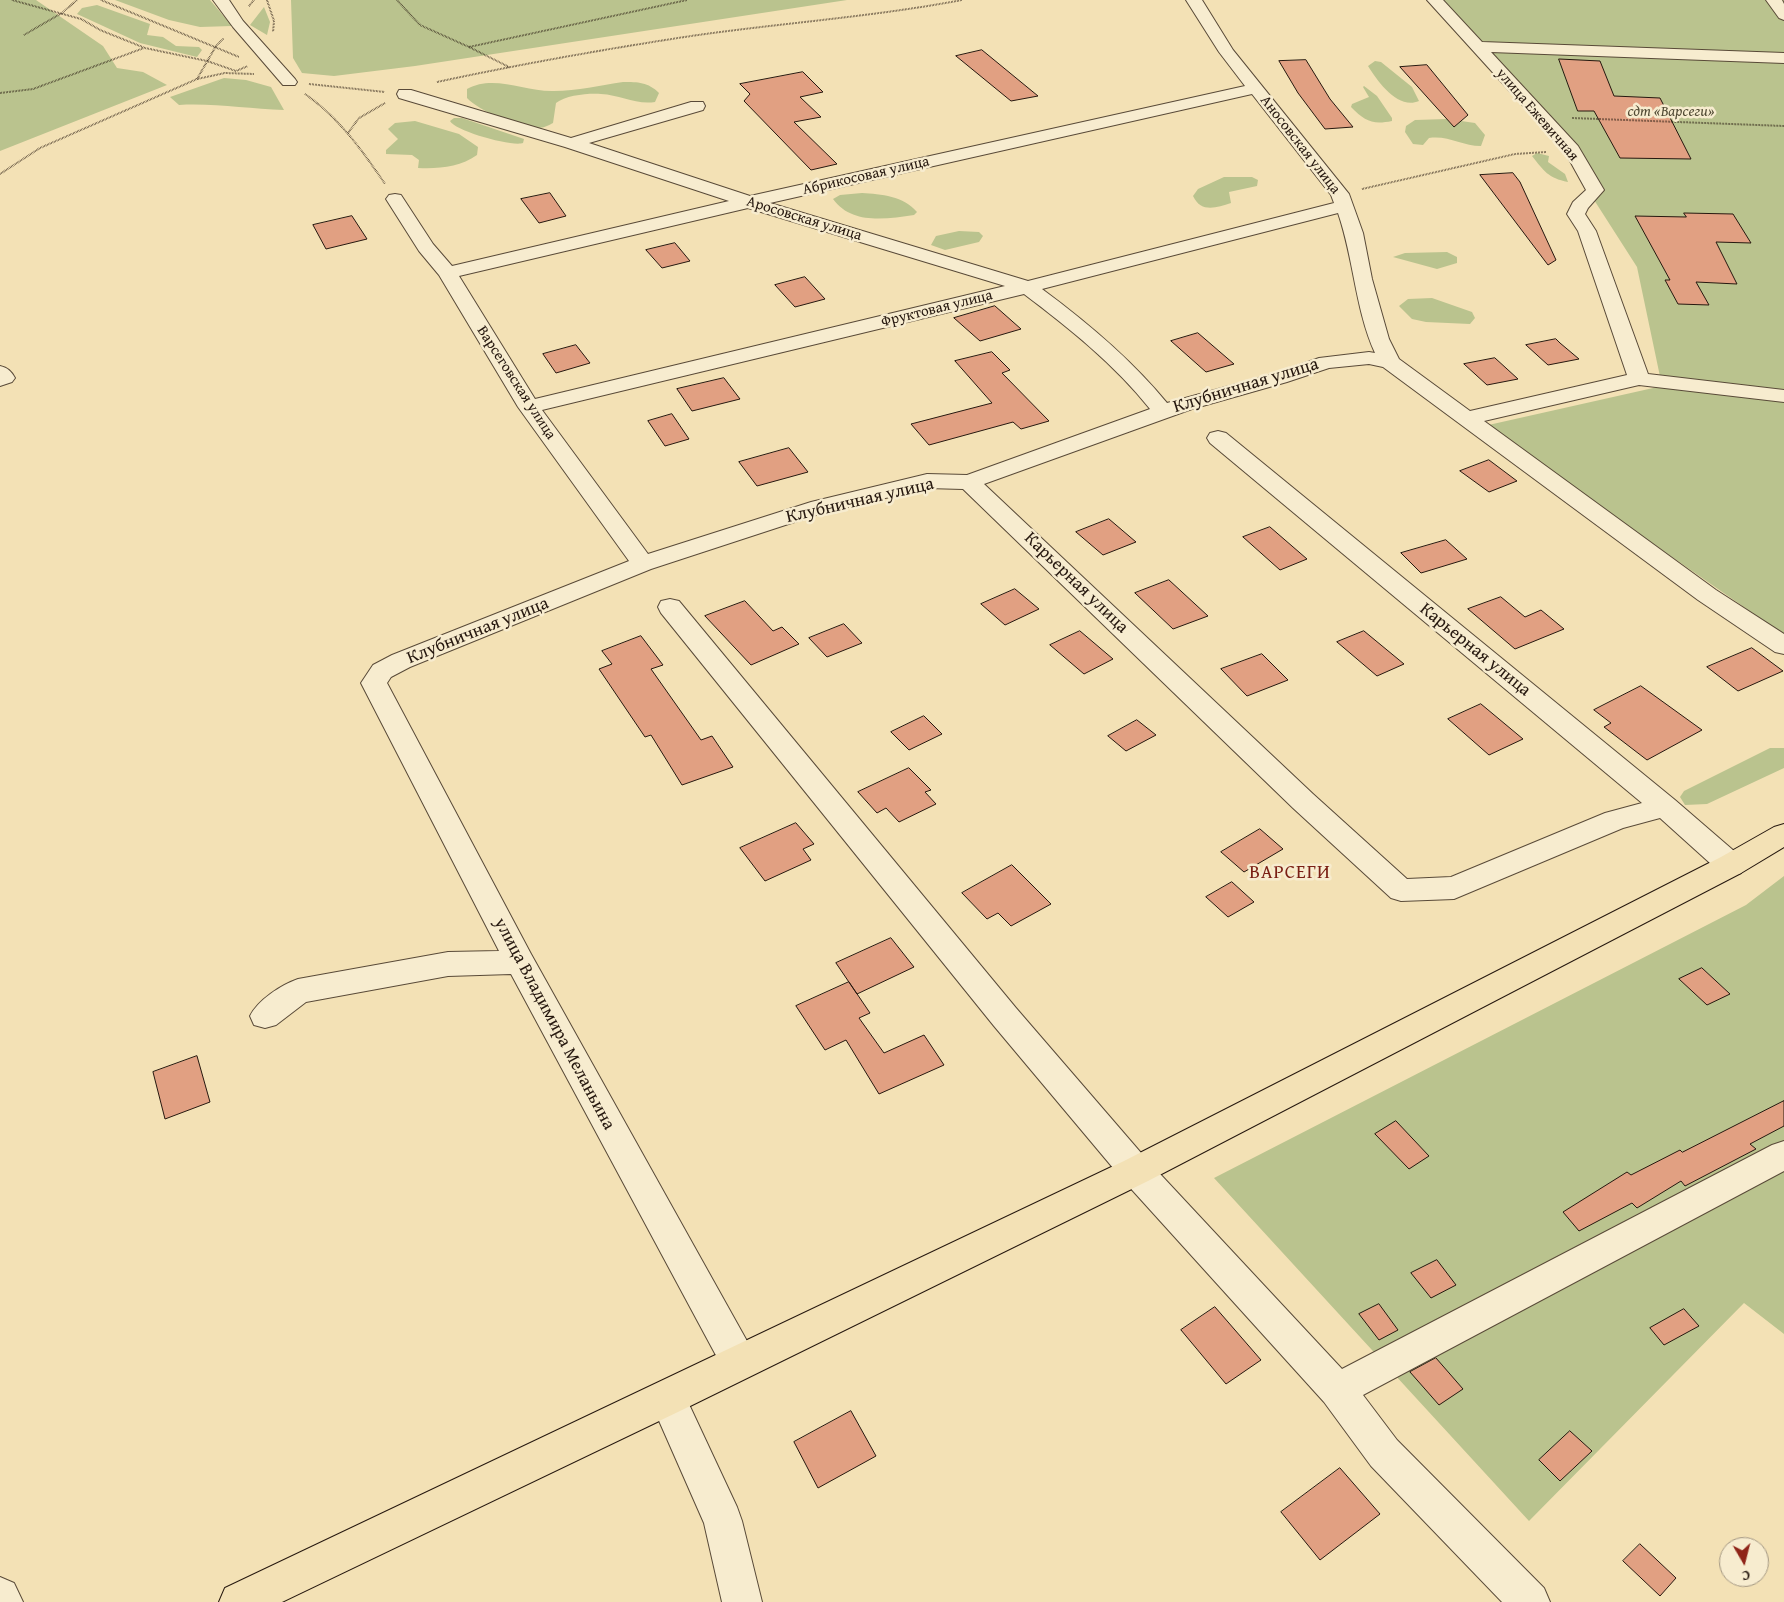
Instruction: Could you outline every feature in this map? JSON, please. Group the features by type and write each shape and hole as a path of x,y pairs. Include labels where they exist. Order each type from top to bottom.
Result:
{"main road":[{"path":"239,1602 1136,1171 1731,864 1784,834"}],"street":[{"path":"222,0 238,24 289,82"},
{"name":"Аносовская улица","path":"1194,0 1227,52 1342,200 1354,234 1362,279 1379,339 1390,362"},
{"name":"улица Ежевичная","path":"1435,0 1572,150 1595,190 1593,194 1579,205 1576,214 1587,231 1638,379"},
{"path":"1774,0 1784,15"},
{"path":"1477,47 1784,58"},
{"name":"Абрикосовая улица","path":"447,273 749,202 1256,88"},
{"name":"Аросовская улица","path":"405,94 571,143 749,202 1027,287 1065,314 1146,389 1163,412"},
{"path":"571,143 697,106"},
{"name":"Варсеговская улица","path":"395,199 426,247 447,273 529,407 643,564"},
{"name":"Фруктовая улица","path":"529,407 1027,287 1342,200"},
{"name":"Клубничная улица","path":"374,683 382,671 401,661 643,564 810,509 927,481 970,482 1163,412 1326,362 1369,358 1390,362"},
{"path":"1390,362 1707,594 1784,646"},
{"path":"1466,418 1638,379 1784,396"},
{"name":"Карьерная улица","path":"1218,438 1665,806 1731,864"},
{"name":"Карьерная улица","path":"970,482 1303,800 1402,890 1454,888 1615,820 1665,806"},
{"path":"670,608 1005,1017 1136,1171 1336,1390 1384,1453 1530,1602"},
{"name":"улица Владимира Меланьина","path":"374,683 520,962 739,1362"},
{"path":"265,1016 298,991 448,964 520,962"},
{"path":"1336,1390 1784,1155"},
{"path":"667,1398 723,1521 742,1602"},
{"path":"0,1597 3,1602"}],"path":[{"path":"12,0 81,18 100,30 145,48 207,61 236,71 289,82 405,94"},
{"path":"24,35 62,13 77,0"},
{"path":"397,0 420,25 510,67"},
{"path":"469,47 687,0"},
{"path":"348,133 352,122 372,109 440,81 692,36 921,8 962,0"},
{"path":"0,93 34,89 145,48"},
{"path":"0,174 40,148 197,79 236,71"},
{"path":"1540,116 1784,126"},
{"path":"1342,200 1515,154 1572,150"}],"green space":[{"path":"0,0 36,0 103,46 117,68 143,72 167,85 0,151"},
{"path":"115,0 210,0 232,26 200,27 169,20"},
{"path":"291,0 847,0 415,66 334,76 302,73 293,58"},
{"name":"сдт «Варсеги»","path":"1426,0 1784,0 1784,635 1484,426 1662,386 1637,267 1564,153 1436,7"},
{"path":"97,5 150,24 147,35 163,37 176,46 199,47 202,50 197,57 140,43 77,14 82,8"},
{"path":"264,7 270,22 267,35 250,25"},
{"path":"1375,61 1381,62 1412,87 1419,101 1404,102 1389,93 1368,66"},
{"path":"224,78 246,80 271,87 284,110 179,105 170,97"},
{"path":"623,82 638,83 651,87 659,93 655,102 641,102 601,94 571,96 556,103 553,123 538,128 500,118 467,98 467,89 488,83 499,83 543,91 563,91"},
{"path":"1364,86 1377,96 1392,118 1392,121 1369,121 1360,116 1351,107 1352,104 1369,97"},
{"path":"454,118 462,118 524,139 523,143 508,143 472,133 454,125 450,121"},
{"path":"1447,119 1475,123 1485,135 1481,146 1436,137 1429,138 1423,145 1413,144 1405,132 1406,126 1415,120"},
{"path":"415,121 459,134 478,147 477,155 456,165 418,168 419,160 412,155 386,154 386,150 398,139 388,129 395,123"},
{"path":"1537,153 1549,156 1548,162 1565,174 1568,182 1551,176 1543,170 1532,156"},
{"path":"1224,177 1252,177 1258,180 1257,186 1229,192 1231,203 1220,206 1209,208 1200,205 1196,201 1193,196 1198,189"},
{"path":"862,193 884,195 899,199 906,202 917,212 914,215 881,219 860,217 841,207 833,199 840,195"},
{"path":"959,231 979,232 983,236 979,242 945,250 931,245 936,236"},
{"path":"1447,252 1457,257 1457,263 1437,269 1393,257 1405,253"},
{"path":"1432,298 1472,312 1475,318 1470,324 1426,322 1412,319 1399,306 1408,299"},
{"path":"1770,748 1784,748 1784,768 1707,804 1685,805 1680,797 1684,791"},
{"path":"1784,876 1784,1334 1744,1303 1529,1521 1214,1178 1746,905"}],"building":[{"path":"982,50 1038,96 1011,101 956,56"},
{"path":"1559,59 1600,61 1614,96 1660,98 1691,159 1620,158 1594,111 1578,111"},
{"path":"1306,60 1330,99 1353,127 1325,129 1298,93 1279,61"},
{"path":"1427,65 1468,115 1454,127 1400,67"},
{"path":"803,72 823,92 800,97 821,117 794,122 837,164 811,170 744,101 750,94 740,84"},
{"path":"1513,173 1520,182 1556,260 1548,265 1480,175"},
{"path":"550,193 566,216 539,223 521,199"},
{"path":"1684,213 1733,214 1751,243 1716,242 1737,284 1696,282 1709,305 1678,304 1665,280 1670,280 1635,216 1686,217"},
{"path":"352,216 367,239 326,249 313,225"},
{"path":"675,243 690,261 662,268 646,250"},
{"path":"805,277 825,299 795,307 775,285"},
{"path":"995,306 1021,329 980,341 954,318"},
{"path":"1198,333 1234,364 1206,372 1171,341"},
{"path":"1556,339 1579,359 1548,365 1526,345"},
{"path":"576,345 590,363 556,373 543,354"},
{"path":"992,352 1010,370 1002,373 1049,421 1021,429 1013,422 929,445 911,424 992,403 955,361"},
{"path":"1495,358 1518,379 1487,385 1464,364"},
{"path":"724,378 740,399 692,411 677,389"},
{"path":"672,414 689,439 665,446 648,421"},
{"path":"789,448 808,472 757,486 739,462"},
{"path":"1489,460 1517,481 1489,492 1460,471"},
{"path":"1109,519 1136,542 1103,555 1076,532"},
{"path":"1270,527 1307,559 1280,570 1243,537"},
{"path":"1446,540 1467,559 1421,573 1401,553"},
{"path":"1169,580 1208,616 1173,629 1135,593"},
{"path":"1015,589 1039,609 1005,625 981,604"},
{"path":"1501,597 1525,617 1541,610 1564,629 1515,649 1468,609"},
{"path":"745,601 773,631 782,627 799,644 751,665 705,616"},
{"path":"844,624 862,643 827,657 809,638"},
{"path":"1080,631 1113,659 1084,674 1050,645"},
{"path":"1364,631 1404,664 1377,676 1337,642"},
{"path":"641,636 663,665 651,669 701,740 712,736 733,767 682,785 651,735 645,737 599,669 612,664 602,651"},
{"path":"1752,648 1783,671 1738,691 1707,667"},
{"path":"1262,654 1288,680 1247,696 1221,669"},
{"path":"1641,686 1702,730 1647,760 1604,727 1611,723 1594,710"},
{"path":"1481,704 1523,739 1489,755 1448,719"},
{"path":"924,716 942,734 909,750 891,732"},
{"path":"1137,720 1156,735 1126,751 1108,736"},
{"path":"909,768 931,790 925,792 936,804 899,822 886,808 877,813 858,792"},
{"path":"796,823 814,844 803,849 811,860 765,881 740,848"},
{"path":"1260,829 1283,849 1244,872 1221,852"},
{"path":"1012,865 1051,904 1011,926 998,913 987,919 962,893"},
{"path":"1232,882 1254,902 1228,917 1206,897"},
{"path":"891,938 914,967 857,994 836,963"},
{"path":"1702,968 1730,994 1707,1005 1679,979"},
{"path":"849,982 870,1013 859,1018 884,1053 924,1035 944,1065 879,1094 846,1040 825,1050 796,1006"},
{"path":"197,1056 210,1102 165,1119 153,1072"},
{"path":"1784,1101 1784,1126 1750,1144 1756,1149 1685,1186 1681,1181 1637,1208 1632,1203 1579,1231 1563,1212 1627,1172 1631,1175 1680,1150 1682,1152"},
{"path":"1396,1121 1429,1156 1409,1169 1375,1134"},
{"path":"1437,1260 1456,1285 1431,1298 1411,1273"},
{"path":"1379,1304 1398,1330 1379,1340 1359,1314"},
{"path":"1215,1307 1261,1360 1226,1384 1181,1330"},
{"path":"1684,1309 1699,1326 1664,1345 1650,1328"},
{"path":"1436,1358 1463,1389 1439,1405 1410,1372"},
{"path":"851,1411 876,1456 818,1488 794,1442"},
{"path":"1570,1431 1592,1451 1560,1481 1539,1460"},
{"path":"1340,1468 1380,1514 1320,1560 1281,1512"},
{"path":"1640,1544 1676,1578 1660,1596 1623,1561"}],"district":[{"name":"ВАРСЕГИ","path":"1290,873"}]}
